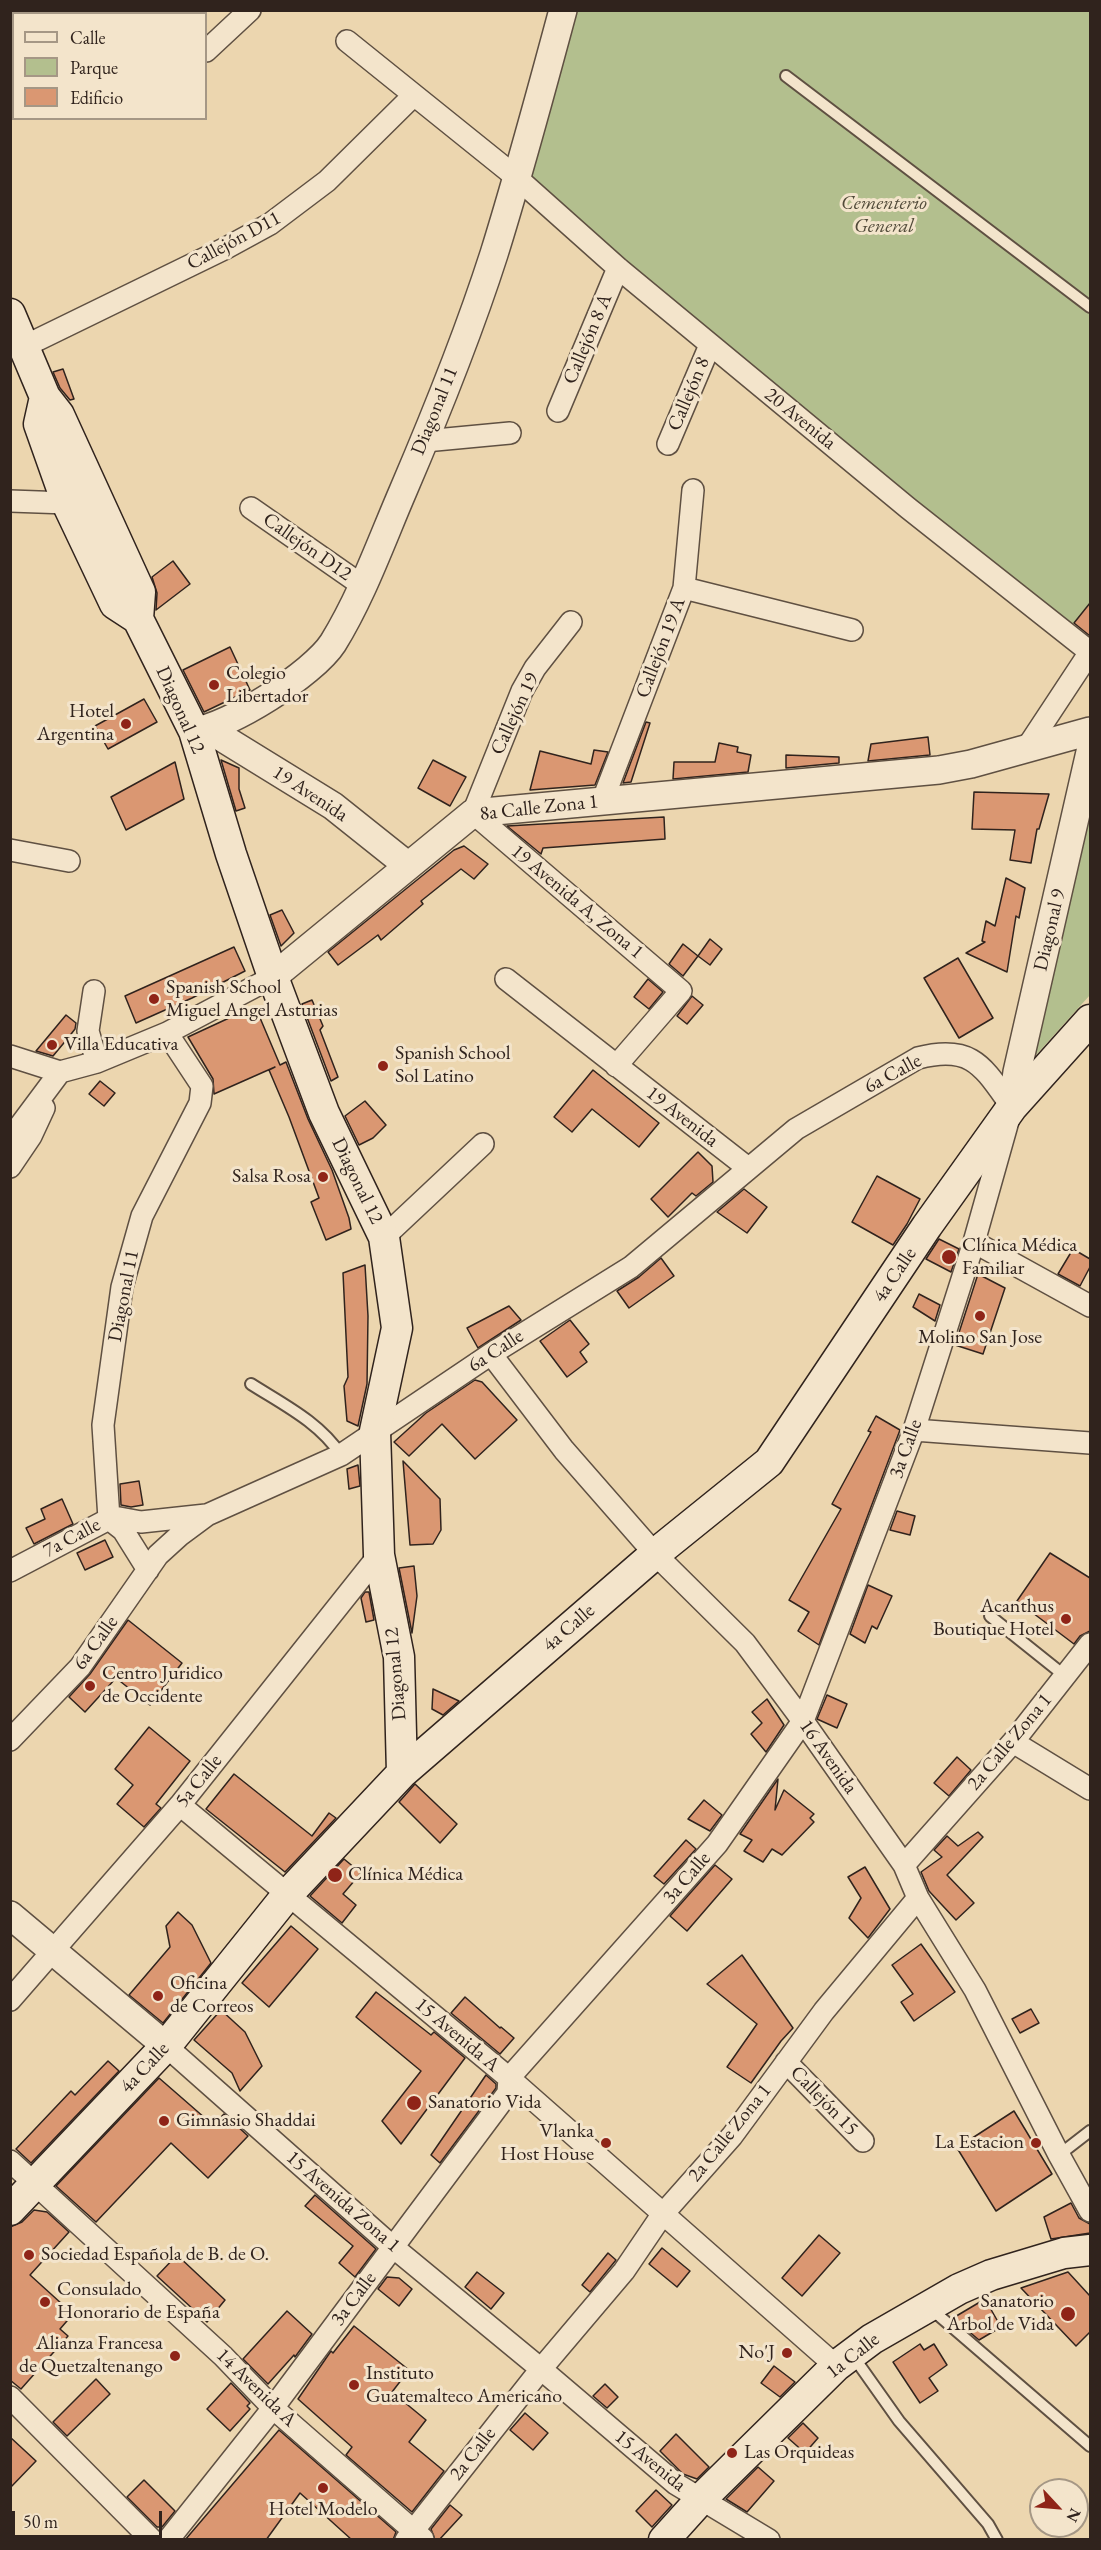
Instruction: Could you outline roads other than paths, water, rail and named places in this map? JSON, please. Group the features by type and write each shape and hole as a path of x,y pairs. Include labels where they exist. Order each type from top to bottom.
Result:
{"main road":[{"name":"Diagonal 12","path":"10,314 45,397 59,415 140,591 138,619"},
{"name":"Diagonal 12","path":"45,397 39,423 66,503 115,604 138,619 201,730 231,855 273,977 324,1113 384,1237 397,1328 375,1431 380,1555 399,1657 402,1773"},
{"name":"4a Calle","path":"10,2210 166,2046 288,1894 402,1773 655,1554 769,1462 927,1226 1012,1107 1090,1020"},
{"name":"1a Calle","path":"664,2540 701,2499 844,2360 927,2306 990,2275 1036,2260 1089,2253"}],"street":[{"path":"207,50 250,10"},
{"name":"Diagonal 11","path":"201,730 280,691 312,667 332,644 363,586 424,441 479,296 516,177 563,10"},
{"name":"20 Avenida","path":"347,41 516,177 618,268 908,508 1090,652"},
{"name":"Callejón D11","path":"25,346 226,248 270,224 327,181 414,95"},
{"name":"Callejón 8 A","path":"558,411 618,268"},
{"name":"Callejón 8","path":"668,444 710,345"},
{"path":"424,441 510,433"},
{"path":"684,588 693,490"},
{"path":"10,501 66,503 98,498"},
{"name":"Callejón D12","path":"251,508 363,586"},
{"name":"Callejón 19 A","path":"602,802 684,588 852,630"},
{"name":"Callejón 19","path":"473,813 522,691 535,668 571,622"},
{"path":"1026,749 1090,652"},
{"name":"19 Avenida","path":"201,730 333,806 407,866"},
{"name":"8a Calle Zona 1","path":"60,1072 98,1062 167,1033 273,977 473,813 939,770 972,764 1090,731"},
{"name":"Diagonal 9","path":"1012,1107 1017,1072 1090,752"},
{"name":"19 Avenida A, Zona 1","path":"473,813 681,991 616,1066"},
{"path":"10,850 69,861"},
{"name":"19 Avenida","path":"506,979 748,1168"},
{"path":"94,991 88,1031 98,1062"},
{"name":"Diagonal 11","path":"109,1519 103,1425 122,1287 142,1216 200,1103 202,1086 167,1033"},
{"name":"6a Calle","path":"10,1740 80,1667 147,1570 180,1534 207,1515 340,1455 491,1354 631,1267 796,1129 918,1059 939,1053 957,1054 974,1061 986,1071 1012,1107"},
{"path":"10,1056 60,1072"},
{"path":"10,1139 60,1072"},
{"path":"10,1167 31,1137 60,1072"},
{"name":"3a Calle","path":"168,2540 273,2408 507,2093 509,2078 717,1844 803,1721 914,1430 974,1242 1012,1107"},
{"path":"384,1237 483,1144"},
{"path":"974,1242 1090,1306"},
{"name":"16 Avenida","path":"491,1354 564,1450 655,1554 745,1643 904,1865 918,1898 975,1990 1090,2211"},
{"path":"914,1430 1090,1443"},
{"name":"7a Calle","path":"10,1571 114,1517 141,1522 207,1515"},
{"path":"109,1519 123,1530 147,1570"},
{"name":"5a Calle","path":"10,2000 180,1804 380,1555"},
{"name":"2a Calle Zona 1","path":"904,1865 1013,1742 1090,1644"},
{"path":"1013,1742 1090,1789"},
{"name":"15 Avenida A","path":"180,1804 509,2078 662,2215 759,2296 844,2360"},
{"name":"2a Calle Zona 1","path":"541,2368 624,2271 662,2215 732,2136 824,2011 918,1898"},
{"name":"15 Avenida Zona 1","path":"10,1916 166,2046 393,2247 541,2368"},
{"name":"Callejón 15","path":"786,2062 863,2141"},
{"name":"14 Avenida A","path":"10,2161 223,2356 273,2408 414,2536"},
{"name":"15 Avenida","path":"541,2368 676,2484 769,2540"},
{"name":"2a Calle","path":"414,2536 541,2368"},
{"path":"10,2397 152,2540"}],"lane":[{"path":"786,76 1090,307"},
{"path":"251,1384 310,1421 327,1435 340,1455"},
{"path":"990,1616 1065,1676"},
{"path":"1059,2154 1090,2131"},
{"path":"927,2306 1090,2446"},
{"path":"844,2360 988,2524 997,2540"}],"place":[{"name":"Colegio Libertador","path":"214,685"},
{"name":"Hotel Argentina","path":"126,724"},
{"name":"Spanish School Miguel Angel Asturias","path":"154,999"},
{"name":"Villa Educativa","path":"52,1045"},
{"name":"Spanish School Sol Latino","path":"383,1066"},
{"name":"Salsa Rosa","path":"323,1177"},
{"name":"Clínica Médica Familiar","path":"949,1257"},
{"name":"Molino San Jose","path":"980,1316"},
{"name":"Acanthus Boutique Hotel","path":"1066,1619"},
{"name":"Centro Juridico de Occidente","path":"90,1686"},
{"name":"Clínica Médica","path":"335,1875"},
{"name":"Oficina de Correos","path":"158,1996"},
{"name":"Sanatorio Vida","path":"414,2103"},
{"name":"Gimnasio Shaddai","path":"164,2121"},
{"name":"Vlanka Host House","path":"606,2143"},
{"name":"La Estacion","path":"1036,2143"},
{"name":"Sociedad Española de B. de O.","path":"29,2255"},
{"name":"Consulado Honorario de España","path":"45,2302"},
{"name":"Sanatorio Arbol de Vida","path":"1068,2314"},
{"name":"No'J","path":"787,2353"},
{"name":"Alianza Francesa de Quetzaltenango","path":"175,2356"},
{"name":"Instituto Guatemalteco Americano","path":"354,2385"},
{"name":"Las Orquideas","path":"732,2453"},
{"name":"Hotel Modelo","path":"323,2488"}],"park label":[{"name":"Cementerio General","path":"884,216"}]}
